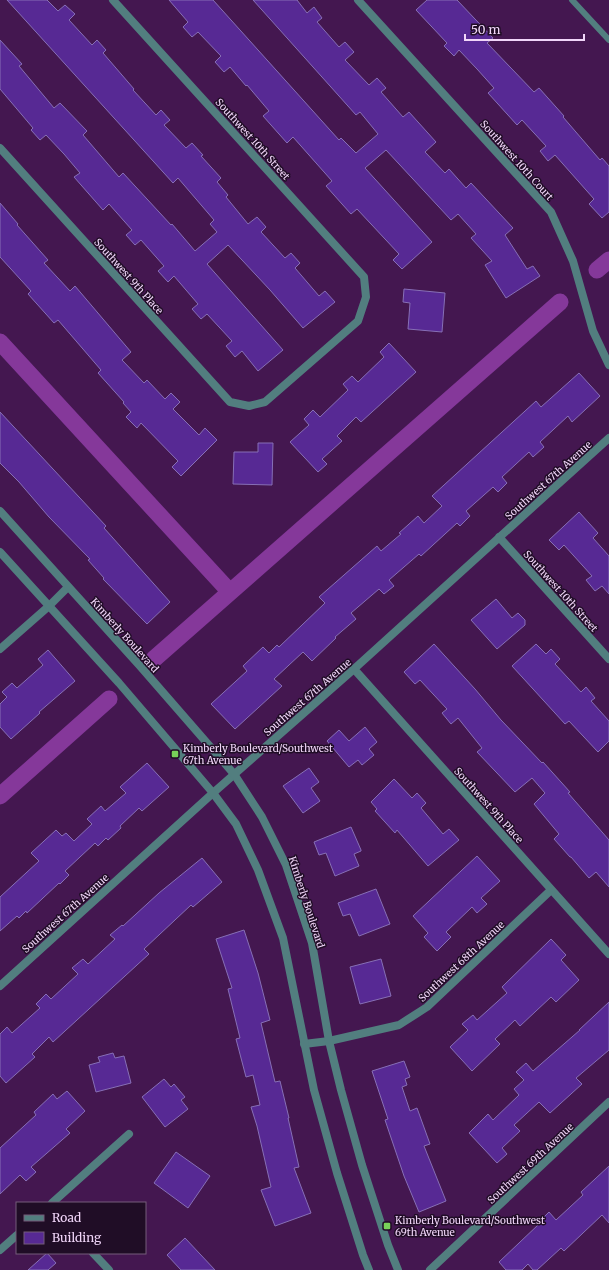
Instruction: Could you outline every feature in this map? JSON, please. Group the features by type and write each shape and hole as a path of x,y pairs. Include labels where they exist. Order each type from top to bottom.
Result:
{"street":[{"name":"Southwest 10th Street","path":"113,0 364,277 366,297 358,321 265,402 250,406"},
{"name":"Southwest 10th Court","path":"358,0 551,212 573,261 593,331 609,365"},
{"name":"Southwest 9th Place","path":"0,148 230,402 250,406"},
{"name":"Southwest 67th Avenue","path":"0,986 609,438"},
{"name":"Kimberly Boulevard","path":"0,511 140,666 234,774 262,816 286,865 312,943 329,1041 341,1090 362,1165 388,1245 398,1270"},
{"name":"Southwest 10th Street","path":"499,538 609,659"},
{"path":"0,552 119,683 213,793 236,824 258,870 283,938 314,1090 337,1173 369,1270"},
{"path":"0,649 49,606 68,587"},
{"name":"Southwest 9th Place","path":"354,669 609,954"},
{"name":"Southwest 68th Avenue","path":"304,1044 329,1041 399,1025 427,1007 552,890"},
{"name":"Southwest 69th Avenue","path":"430,1270 609,1102"},
{"path":"53,1202 128,1134"},
{"path":"0,1250 16,1236"},
{"path":"94,1254 109,1270"}],"lane":[{"path":"572,0 609,40"}],"building":[{"path":"7,0 47,0 58,11 65,5 75,14 69,20 92,45 97,40 106,50 103,53 134,89 133,90 156,115 161,110 170,120 164,125 186,148 192,143 203,155 201,156 221,178 217,182 228,195 226,197 248,224 257,217 266,227 261,232 285,258 291,253 300,263 295,268 319,296 325,291 335,302 303,328 228,245 207,264 283,350 258,371 242,351 235,357 226,346 232,341 207,314 201,319 192,309 198,304 174,276 168,282 158,271 164,266 141,240 135,245 126,235 132,230 109,204 103,210 74,177 80,173 64,154 46,135 40,140 31,130 33,128 0,89 0,40 22,64 19,66 54,108 60,103 87,131 83,135 119,177 123,173 171,225 172,224 195,251 217,232 210,224 214,220 178,178 173,183"},
{"path":"169,0 213,0 339,140 341,138 356,153 378,134 360,112 356,115 253,0 297,0 307,13 314,7 322,18 317,22 339,47 345,42 354,52 345,60 369,85 377,78 386,88 381,92 403,117 409,112 436,142 425,152 445,173 449,169 466,188 471,183 513,228 505,235 527,269 533,266 540,276 506,298 485,265 492,261 471,238 476,234 458,214 451,220 386,150 365,168 432,242 402,269 393,260 399,254 357,209 351,214 326,186 332,181 293,137 287,143 263,116 269,111 230,67 224,72 215,62 221,56 198,32 192,37 183,27 188,22"},
{"path":"427,0 457,0 493,38 487,43 534,92 539,88 600,160 602,158 609,166 609,212 602,218 589,204 594,199 555,155 548,161 540,151 546,146 522,120 517,125 488,93 494,88 477,69 459,50 454,56 444,46 447,43 416,10"},
{"path":"0,203 48,260 44,263 70,291 75,286 131,352 122,360 144,383 147,380 165,399 171,393 180,402 173,409 199,435 205,428 217,440 181,476 172,467 178,461 141,423 137,428 126,417 131,412 98,373 101,370 58,320 54,323 28,294 31,291 0,257"},
{"path":"404,289 445,293 442,332 408,329 410,303 403,302"},
{"path":"389,343 416,372 361,422 356,417 337,436 342,441 322,459 327,464 318,472 290,442 309,425 304,419 313,410 320,417 348,390 343,384 352,376 358,382 384,357 380,352"},
{"path":"579,373 600,396 572,422 568,416 540,442 544,447 533,457 529,452 502,477 507,483 498,492 493,487 466,511 470,516 460,526 457,523 421,556 419,554 389,580 394,586 384,594 379,589 351,613 356,619 335,637 336,638 312,661 303,652 274,679 282,686 235,729 211,704 247,671 243,666 263,647 269,653 277,645 279,647 325,603 319,597 377,546 381,551 401,534 399,533 418,516 424,523 442,506 432,496 536,401 541,407"},
{"path":"0,412 106,526 104,528 170,602 147,624 103,579 104,578 88,560 90,559 0,463"},
{"path":"258,443 273,443 272,485 233,484 234,452 258,452"},
{"path":"579,512 598,533 593,538 609,556 609,594 602,586 595,591 586,580 592,576 564,545 559,550 549,540"},
{"path":"496,599 512,618 518,613 525,620 525,625 497,649 471,620"},
{"path":"434,644 501,720 542,763 543,762 570,792 568,793 609,840 609,887 596,872 589,878 554,839 559,834 534,804 545,793 532,778 515,792 477,752 482,748 458,718 451,724 442,713 447,709 420,680 415,684 404,672"},
{"path":"536,644 546,654 551,649 560,659 555,664 581,692 586,687 595,698 591,701 609,721 609,741 598,752 569,721 565,724 512,666"},
{"path":"48,650 75,681 39,712 40,713 11,739 0,727 0,704 7,697 2,692 12,683 17,688 43,665 38,659"},
{"path":"365,727 377,742 369,749 374,755 362,765 358,760 349,767 327,741 339,730 349,741"},
{"path":"147,763 169,787 142,811 139,808 108,840 106,838 98,846 95,843 65,871 69,875 60,884 59,883 27,913 26,911 19,918 17,916 0,931 0,897 39,861 31,853 56,830 62,836 66,833 74,841 92,824 87,819 101,806 105,811 126,793 120,787"},
{"path":"309,768 319,782 311,788 320,801 303,813 283,786"},
{"path":"394,779 412,798 417,793 426,803 421,808 443,834 449,829 459,840 428,866 397,830 395,833 375,811 377,809 371,802"},
{"path":"351,827 361,850 354,854 359,866 335,876 326,853 319,855 314,842"},
{"path":"477,856 500,881 481,898 487,904 477,913 472,907 446,932 451,937 437,951 424,937 428,933 413,916"},
{"path":"202,858 222,882 193,907 191,905 144,949 149,954 53,1042 49,1037 32,1054 35,1057 6,1083 0,1076 0,1034 7,1027 12,1033 40,1008 36,1004 46,994 51,999 78,974 72,968 83,959 88,964 115,939 110,935 122,925 123,926 159,893"},
{"path":"376,889 390,924 359,936 350,914 343,916 338,903"},
{"path":"244,930 258,973 270,1020 261,1023 275,1082 280,1081 289,1118 299,1167 294,1168 311,1213 275,1226 261,1190 271,1187 257,1126 251,1107 260,1105 253,1075 246,1077 236,1039 240,1038 228,989 232,988 216,939"},
{"path":"551,939 566,955 561,960 579,980 556,1002 551,997 520,1026 515,1020 495,1039 500,1044 472,1071 450,1047 468,1030 462,1024 473,1015 477,1020 507,993 502,987"},
{"path":"381,959 391,996 360,1004 350,967"},
{"path":"609,1002 609,1050 576,1078 582,1084 550,1113 539,1102 514,1125 520,1131 502,1148 507,1154 497,1163 469,1133 488,1114 493,1120 519,1095 514,1089 524,1080 516,1072 526,1063 533,1071 580,1030"},
{"path":"113,1053 115,1058 124,1056 131,1083 96,1092 89,1065 100,1062 98,1057"},
{"path":"404,1061 410,1077 405,1079 407,1085 402,1087 410,1111 417,1108 430,1144 424,1146 446,1201 419,1212 404,1176 385,1120 388,1119 372,1071"},
{"path":"164,1079 171,1087 174,1084 185,1097 181,1100 188,1109 165,1127 142,1097"},
{"path":"67,1091 85,1111 66,1129 70,1133 31,1167 36,1172 26,1181 20,1175 0,1194 0,1148 36,1115 34,1112 53,1094 57,1099"},
{"path":"176,1152 210,1176 188,1208 154,1183"},
{"path":"609,1166 609,1223 602,1215 564,1251 561,1248 537,1270 533,1270 528,1264 522,1270 506,1270 499,1262 539,1224 538,1223 549,1212 556,1220 583,1195 581,1192"},
{"path":"185,1238 215,1270 181,1270 167,1255"},
{"path":"46,1254 48,1254 56,1263 48,1270 28,1270"}],"waterway":[{"path":"597,270 609,260"},
{"path":"154,659 560,302"},
{"path":"0,342 230,592"},
{"path":"0,796 109,699"}],"place":[{"name":"Kimberly Boulevard/Southwest 67th Avenue","path":"175,754"},
{"name":"Kimberly Boulevard/Southwest 69th Avenue","path":"387,1226"}]}
